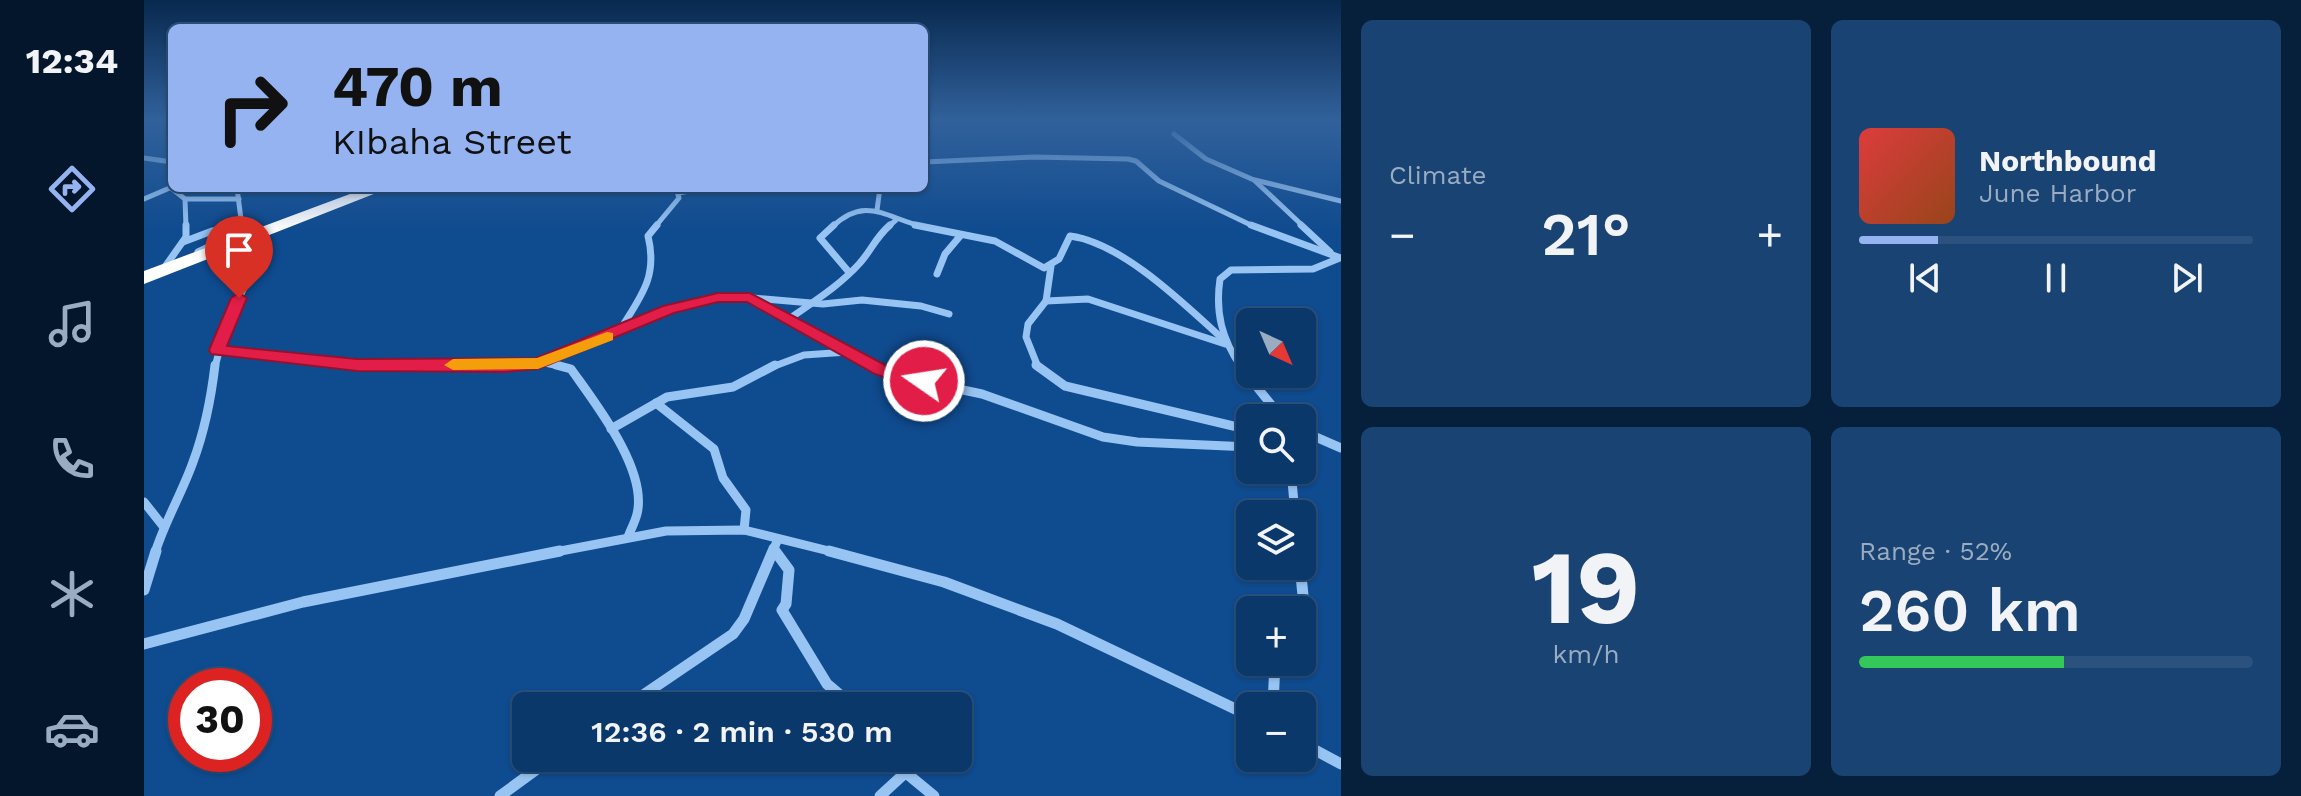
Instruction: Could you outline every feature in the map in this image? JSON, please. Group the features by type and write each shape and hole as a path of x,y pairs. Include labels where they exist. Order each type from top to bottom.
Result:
{"highway":[{"path":"156,272 244,232 369,192"}],"street":[{"path":"1202,156 1254,180 1341,201"},
{"path":"928,162 1035,157 1128,159 1136,161 1159,181 1243,222 1340,258"},
{"path":"144,158 168,162"},
{"path":"144,167 155,160"},
{"path":"1254,180 1323,247 1340,258"},
{"path":"144,199 168,188"},
{"path":"144,191 159,193"},
{"path":"177,192 185,199 239,199"},
{"path":"144,590 163,526 193,463 209,413 217,350 249,277 238,192"},
{"path":"620,330 648,284 653,252 648,236 669,214 679,198 678,192"},
{"path":"877,210 879,192"},
{"path":"156,272 186,237 185,199"},
{"path":"848,271 820,238 849,211 877,210 896,220 995,241 1037,265 1051,266"},
{"path":"789,319 837,285 848,271 859,264 875,238 896,220"},
{"path":"183,242 212,231 244,232"},
{"path":"937,274 945,254 961,235"},
{"path":"1236,427 1065,386 1035,365 1028,353 1028,324 1046,301 1051,266 1059,259 1070,236 1089,238 1163,288 1225,342 1269,404"},
{"path":"1225,342 1218,299 1223,275 1231,270 1313,269 1340,258"},
{"path":"538,363 657,313 726,296 811,303 862,300 921,306 949,314"},
{"path":"750,298 896,376 985,395 1100,437 1236,446"},
{"path":"1046,301 1088,299 1225,342"},
{"path":"217,350 357,365 505,366 538,363 557,364 571,369 611,429 634,478 638,511 628,537"},
{"path":"611,429 671,396 733,387 779,363 804,355 848,352"},
{"path":"656,403 714,449 723,478 746,510 744,530"},
{"path":"1316,437 1341,448"},
{"path":"144,502 163,526"},
{"path":"144,644 303,602 628,537 666,531 744,530 775,543 944,582 1057,624 1236,709"},
{"path":"648,692 733,634 744,619 775,543"},
{"path":"775,543 789,570 786,604 782,610 827,684 836,692"},
{"path":"1316,751 1341,764"},
{"path":"500,796 533,772"},
{"path":"880,796 904,774 934,796"}],"slow traffic":[{"path":"453,365 538,363 607,337"}],"route":[{"path":"239,298 217,350 357,365 505,366 538,363 668,310 718,297 750,298 881,370 924,381"}]}
